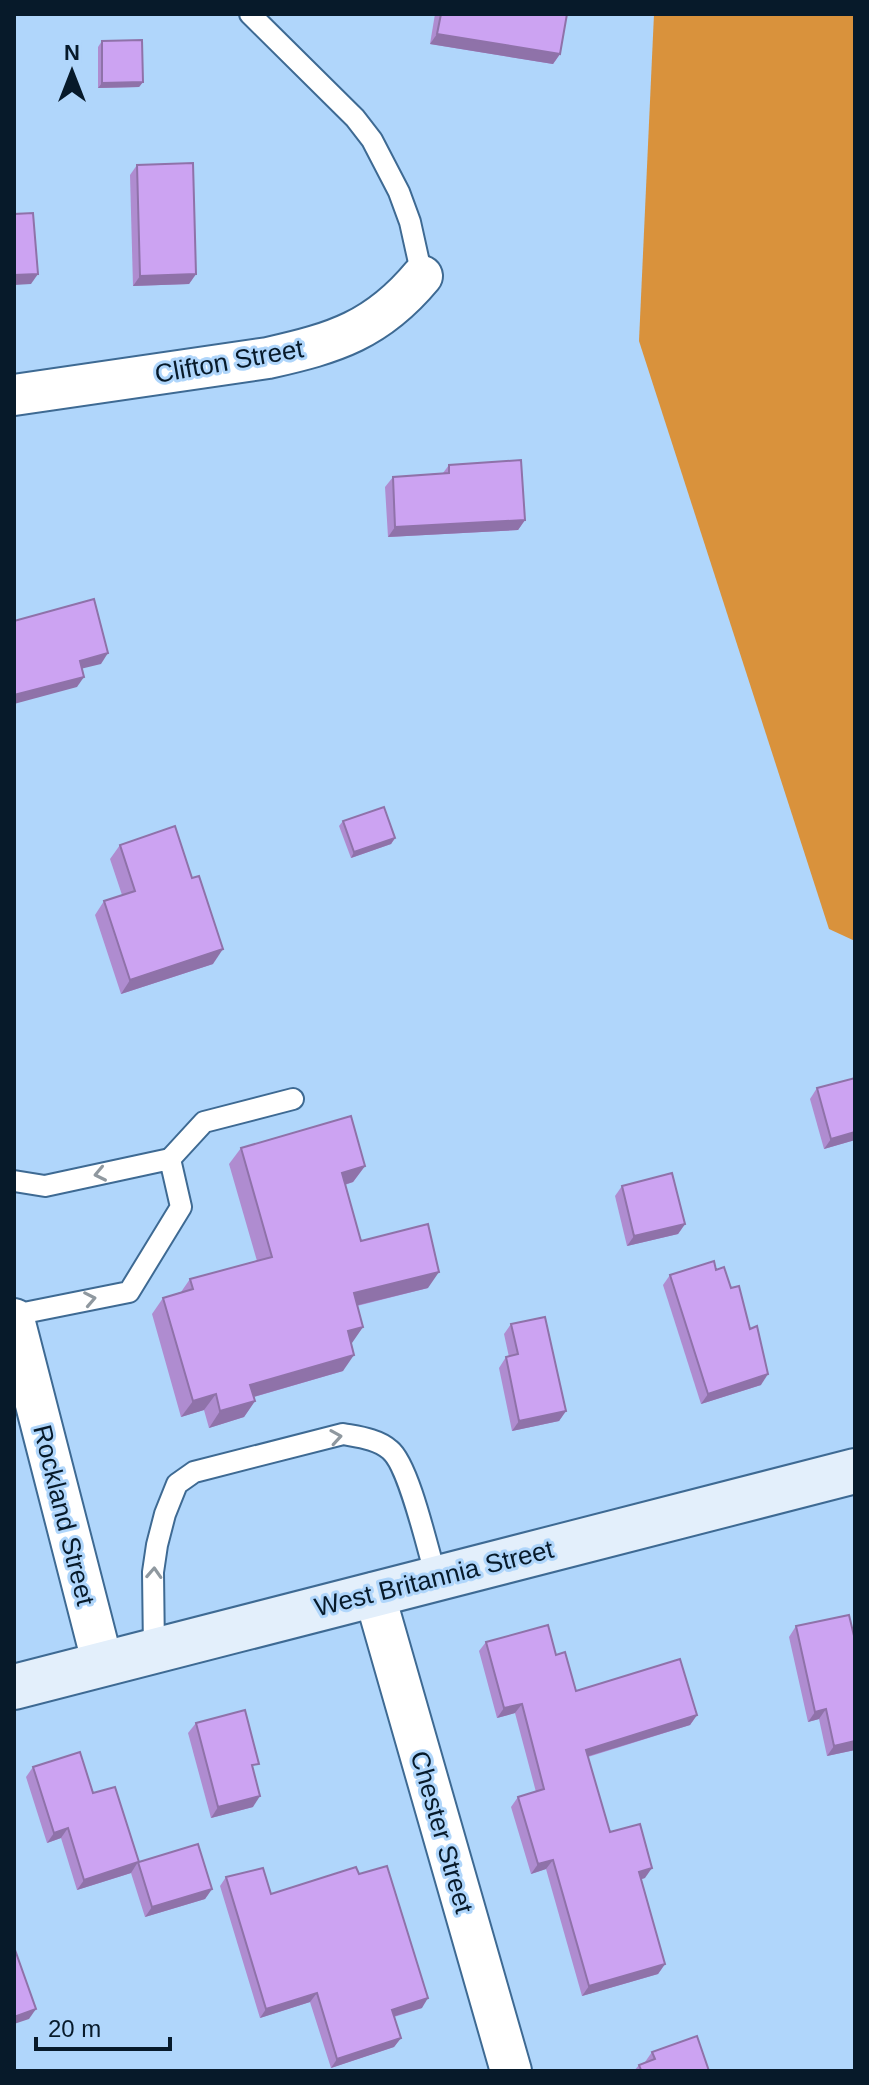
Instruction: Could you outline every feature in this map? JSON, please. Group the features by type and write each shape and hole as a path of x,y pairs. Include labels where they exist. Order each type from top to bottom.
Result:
{"street":[{"name":"Clifton Street","path":"14,395 300,351 359,330 382,316 403,299 422,276"},
{"name":"Rockland Street","path":"14,1317 103,1665"},
{"name":"West Britannia Street","path":"14,1687 855,1471"},
{"name":"Chester Street","path":"374,1593 511,2071"}],"lane":[{"path":"250,14 355,118 372,140 402,202 422,276"},
{"path":"14,1181 45,1186 170,1159 204,1122 293,1099"},
{"path":"14,1317 129,1292 181,1207 170,1159"},
{"path":"154,1651 153,1572 157,1545 177,1484 194,1472 343,1434 367,1439 391,1450 407,1480 436,1577"}],"shaded area":[{"path":"654,14 855,14 855,941 829,929 639,341"}],"building":[{"path":"441,14 567,14 560,54 437,34"},
{"path":"142,40 143,82 102,83 102,41"},
{"path":"193,163 196,274 140,276 137,165"},
{"path":"33,213 38,274 14,275 14,214"},
{"path":"521,460 525,520 395,527 393,477 449,473 449,465"},
{"path":"94,599 108,653 80,661 84,677 14,695 14,621"},
{"path":"384,807 395,838 354,852 343,821"},
{"path":"175,826 192,878 199,876 223,949 130,980 104,901 135,891 120,845"},
{"path":"855,1078 855,1132 831,1139 817,1088"},
{"path":"351,1116 365,1166 342,1173 361,1241 428,1224 439,1272 354,1293 363,1327 348,1331 354,1355 250,1385 255,1401 220,1411 216,1394 193,1401 163,1298 193,1289 190,1279 272,1257 241,1148"},
{"path":"672,1173 685,1224 634,1236 622,1186"},
{"path":"714,1261 716,1270 724,1267 731,1288 739,1286 750,1329 757,1326 768,1374 708,1394 670,1275"},
{"path":"545,1317 566,1411 519,1421 506,1357 518,1354 511,1324"},
{"path":"849,1615 855,1640 855,1741 834,1746 826,1709 815,1712 796,1626"},
{"path":"548,1625 556,1655 565,1652 576,1691 680,1659 697,1715 586,1750 610,1832 640,1824 652,1868 639,1872 665,1964 589,1986 553,1860 538,1864 518,1797 544,1789 522,1704 504,1708 486,1642"},
{"path":"245,1710 259,1764 252,1765 260,1796 218,1807 196,1723"},
{"path":"80,1752 93,1793 115,1787 139,1862 198,1844 212,1889 152,1907 138,1862 84,1880 68,1828 54,1833 33,1767"},
{"path":"387,1866 428,1998 392,2010 401,2038 337,2059 317,1993 266,2009 226,1877 263,1868 271,1894 356,1867 359,1874"},
{"path":"14,1947 36,2009 14,2017"},
{"path":"697,2036 709,2071 639,2071 639,2065 655,2059 652,2052"}]}
